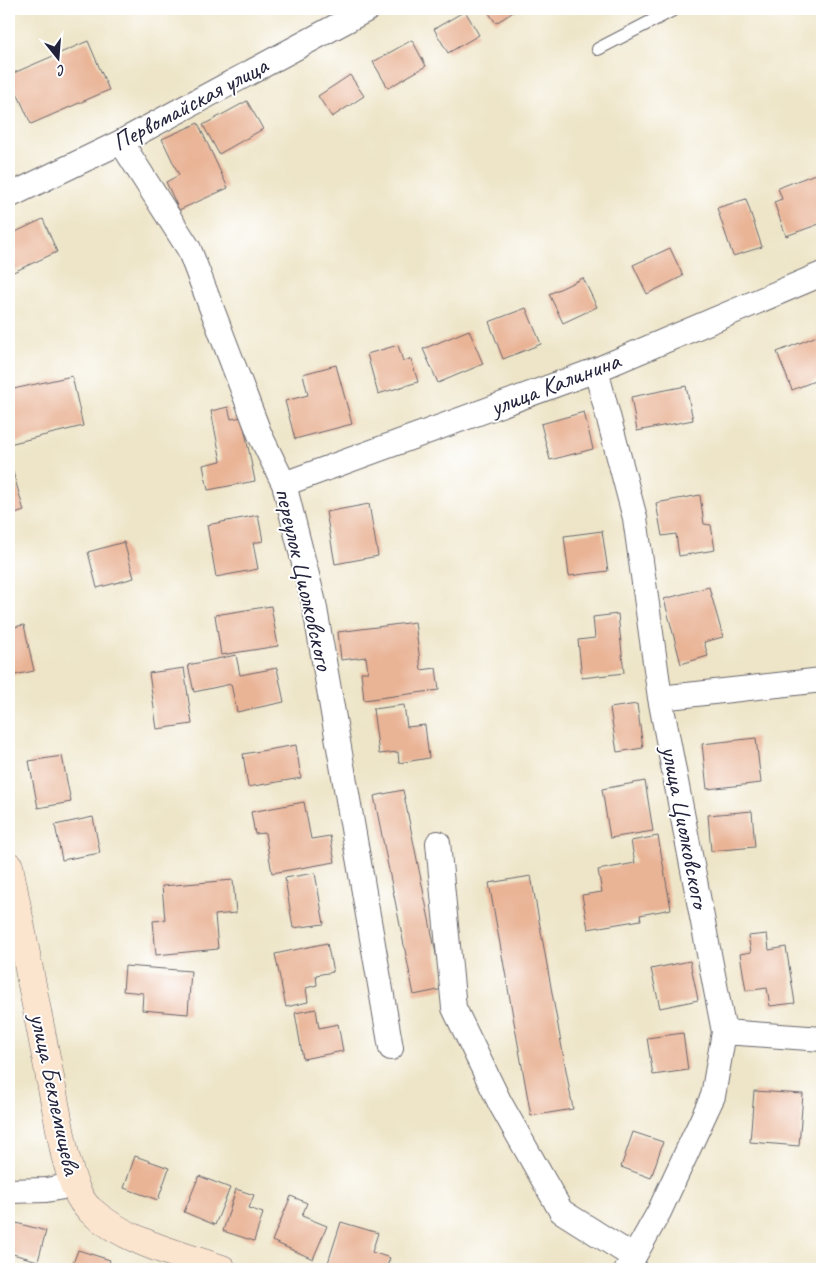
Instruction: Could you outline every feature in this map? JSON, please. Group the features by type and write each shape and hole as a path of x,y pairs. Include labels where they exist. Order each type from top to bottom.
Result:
{"main road":[{"name":"улица Беклемищева","path":"9,866 55,1109 74,1185 89,1210 132,1237 222,1269"}],"street":[{"name":"Первомайская улица","path":"9,196 121,142 368,9"},
{"name":"переулок Циолковского","path":"121,142 189,249 260,435 284,484 314,603 390,1048"},
{"name":"улица Калинина","path":"284,484 596,370 822,274"},
{"name":"улица Циолковского","path":"596,370 635,518 660,698 724,1032 713,1096 659,1212 630,1263"},
{"path":"660,698 822,680"},
{"path":"438,843 454,1008 500,1104 561,1211 630,1263"},
{"path":"724,1032 822,1039"},
{"path":"9,1191 46,1190 74,1185"}],"lane":[{"path":"598,49 675,9"}],"building":[{"path":"486,9 518,9 496,23"},
{"path":"465,11 479,35 448,53 434,29"},
{"path":"412,40 426,66 388,88 373,62"},
{"path":"88,41 109,90 31,124 9,75"},
{"path":"350,75 364,96 332,117 318,96"},
{"path":"247,101 263,129 219,154 203,125"},
{"path":"198,123 228,188 179,210 166,182 179,175 162,139"},
{"path":"818,173 822,184 822,223 786,236 774,202 782,199 778,188"},
{"path":"746,199 762,247 733,256 717,208"},
{"path":"43,219 57,252 9,274 9,235"},
{"path":"670,248 683,276 647,294 633,265"},
{"path":"583,278 597,307 563,323 549,294"},
{"path":"526,308 541,344 503,359 489,322"},
{"path":"469,330 483,364 438,383 423,349"},
{"path":"822,334 822,378 792,390 777,352"},
{"path":"398,345 403,361 411,359 418,382 378,394 367,354"},
{"path":"336,365 352,424 295,439 285,401 308,395 303,374"},
{"path":"72,376 83,426 9,444 9,390"},
{"path":"686,386 693,420 637,431 631,397"},
{"path":"228,407 231,419 242,417 255,481 208,490 203,465 221,461 211,411"},
{"path":"584,412 593,449 550,460 541,424"},
{"path":"13,472 24,511 9,516 9,474"},
{"path":"700,495 704,524 711,525 715,550 679,556 676,534 662,536 656,503"},
{"path":"369,504 378,556 335,564 326,512"},
{"path":"258,515 263,541 253,543 258,569 216,577 207,525"},
{"path":"602,531 608,571 569,576 564,536"},
{"path":"124,542 134,578 97,588 88,552"},
{"path":"709,587 723,637 704,642 708,656 681,664 664,599"},
{"path":"271,606 278,646 221,655 215,615"},
{"path":"618,614 624,673 582,678 578,640 595,638 593,617"},
{"path":"415,622 421,670 436,668 439,690 364,700 361,672 368,672 366,657 341,660 338,632"},
{"path":"24,625 34,671 9,676 9,628"},
{"path":"236,655 240,675 277,668 284,702 237,712 231,684 194,692 188,665"},
{"path":"184,668 192,724 157,729 149,673"},
{"path":"637,704 643,748 617,752 610,708"},
{"path":"404,705 407,727 425,725 429,758 399,763 398,752 379,754 373,709"},
{"path":"756,738 761,783 707,789 702,744"},
{"path":"296,745 301,778 248,787 243,754"},
{"path":"62,756 71,802 38,808 29,761"},
{"path":"645,781 653,831 610,838 602,789"},
{"path":"403,790 443,989 414,995 374,796"},
{"path":"304,802 311,839 330,836 335,862 272,873 265,833 255,834 251,812"},
{"path":"752,811 755,847 711,851 708,815"},
{"path":"93,817 100,853 62,860 55,825"},
{"path":"658,836 671,909 640,915 641,920 588,929 582,895 602,892 598,870 635,863 631,841"},
{"path":"315,873 324,924 293,928 285,878"},
{"path":"531,876 573,1109 531,1116 489,883"},
{"path":"233,880 236,913 215,915 218,949 156,955 153,921 165,920 162,886"},
{"path":"767,934 769,950 786,947 795,1003 770,1006 767,988 746,991 740,954 751,952 748,936"},
{"path":"327,943 333,972 316,975 317,985 306,988 308,1002 286,1007 275,954"},
{"path":"690,961 698,1000 660,1008 651,969"},
{"path":"125,966 191,971 188,1014 142,1010 143,993 123,991"},
{"path":"316,1009 319,1028 338,1024 343,1051 303,1059 295,1013"},
{"path":"683,1033 688,1070 653,1075 647,1038"},
{"path":"754,1091 803,1094 799,1146 750,1142"},
{"path":"633,1132 663,1142 651,1178 621,1167"},
{"path":"135,1156 169,1168 158,1200 124,1188"},
{"path":"199,1176 230,1188 215,1225 184,1212"},
{"path":"236,1189 254,1195 249,1208 263,1213 254,1241 223,1231"},
{"path":"291,1196 307,1203 302,1216 327,1226 313,1259 272,1241"},
{"path":"9,1221 46,1231 38,1261 9,1253"},
{"path":"341,1222 378,1233 372,1252 390,1258 386,1269 338,1269 327,1266"},
{"path":"78,1250 110,1260 107,1269 71,1269"}]}
